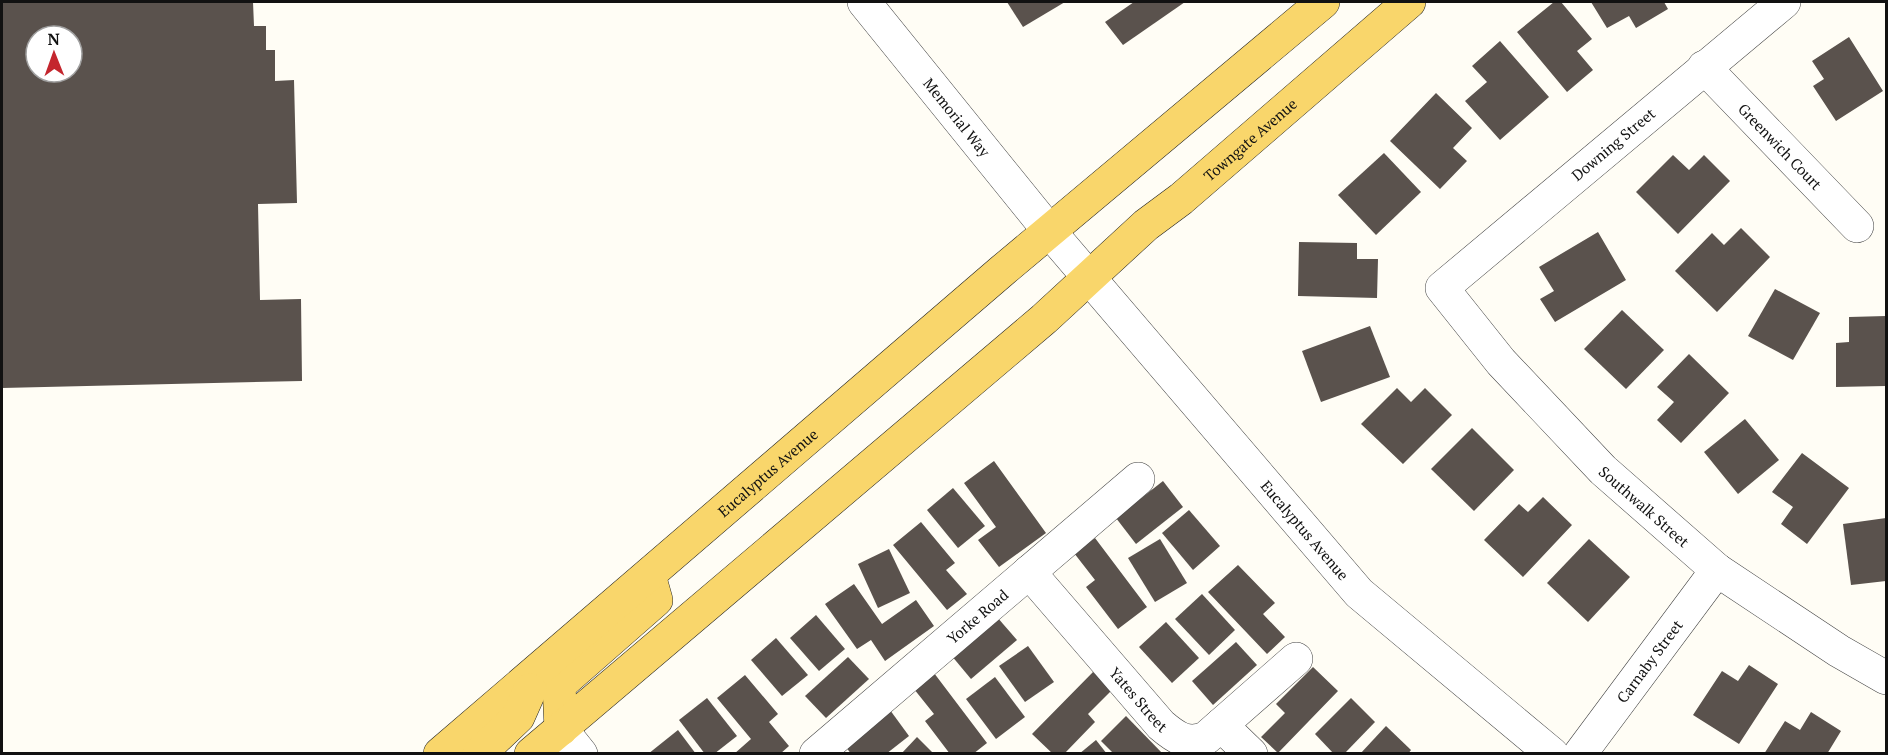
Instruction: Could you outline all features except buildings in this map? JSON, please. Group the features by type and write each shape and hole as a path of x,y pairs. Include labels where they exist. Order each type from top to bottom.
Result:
{"main road":[{"path":"1050,232 1323,2"},
{"name":"Towngate Avenue","path":"1090,277 1146,225 1182,199 1410,2"},
{"name":"Eucalyptus Avenue","path":"440,753 1050,232"},
{"path":"531,753 571,741 1090,277"},
{"path":"571,741 559,685 656,600 649,575"},
{"path":"479,753 518,717 538,671"}],"street":[{"name":"Memorial Way","path":"864,2 1050,232"},
{"name":"Downing Street","path":"1442,288 1784,2"},
{"name":"Greenwich Court","path":"1704,67 1857,226"},
{"name":"Eucalyptus Avenue","path":"1050,232 1359,593 1552,753"},
{"name":"Southwalk Street","path":"1442,288 1501,362 1603,470 1718,570 1839,651 1887,678"},
{"name":"Yorke Road","path":"816,753 1138,479"},
{"name":"Carnaby Street","path":"1580,753 1718,570"},
{"name":"Yates Street","path":"1029,572 1161,725 1178,739 1197,742 1206,738 1296,659"},
{"path":"1221,725 1251,753"}]}
